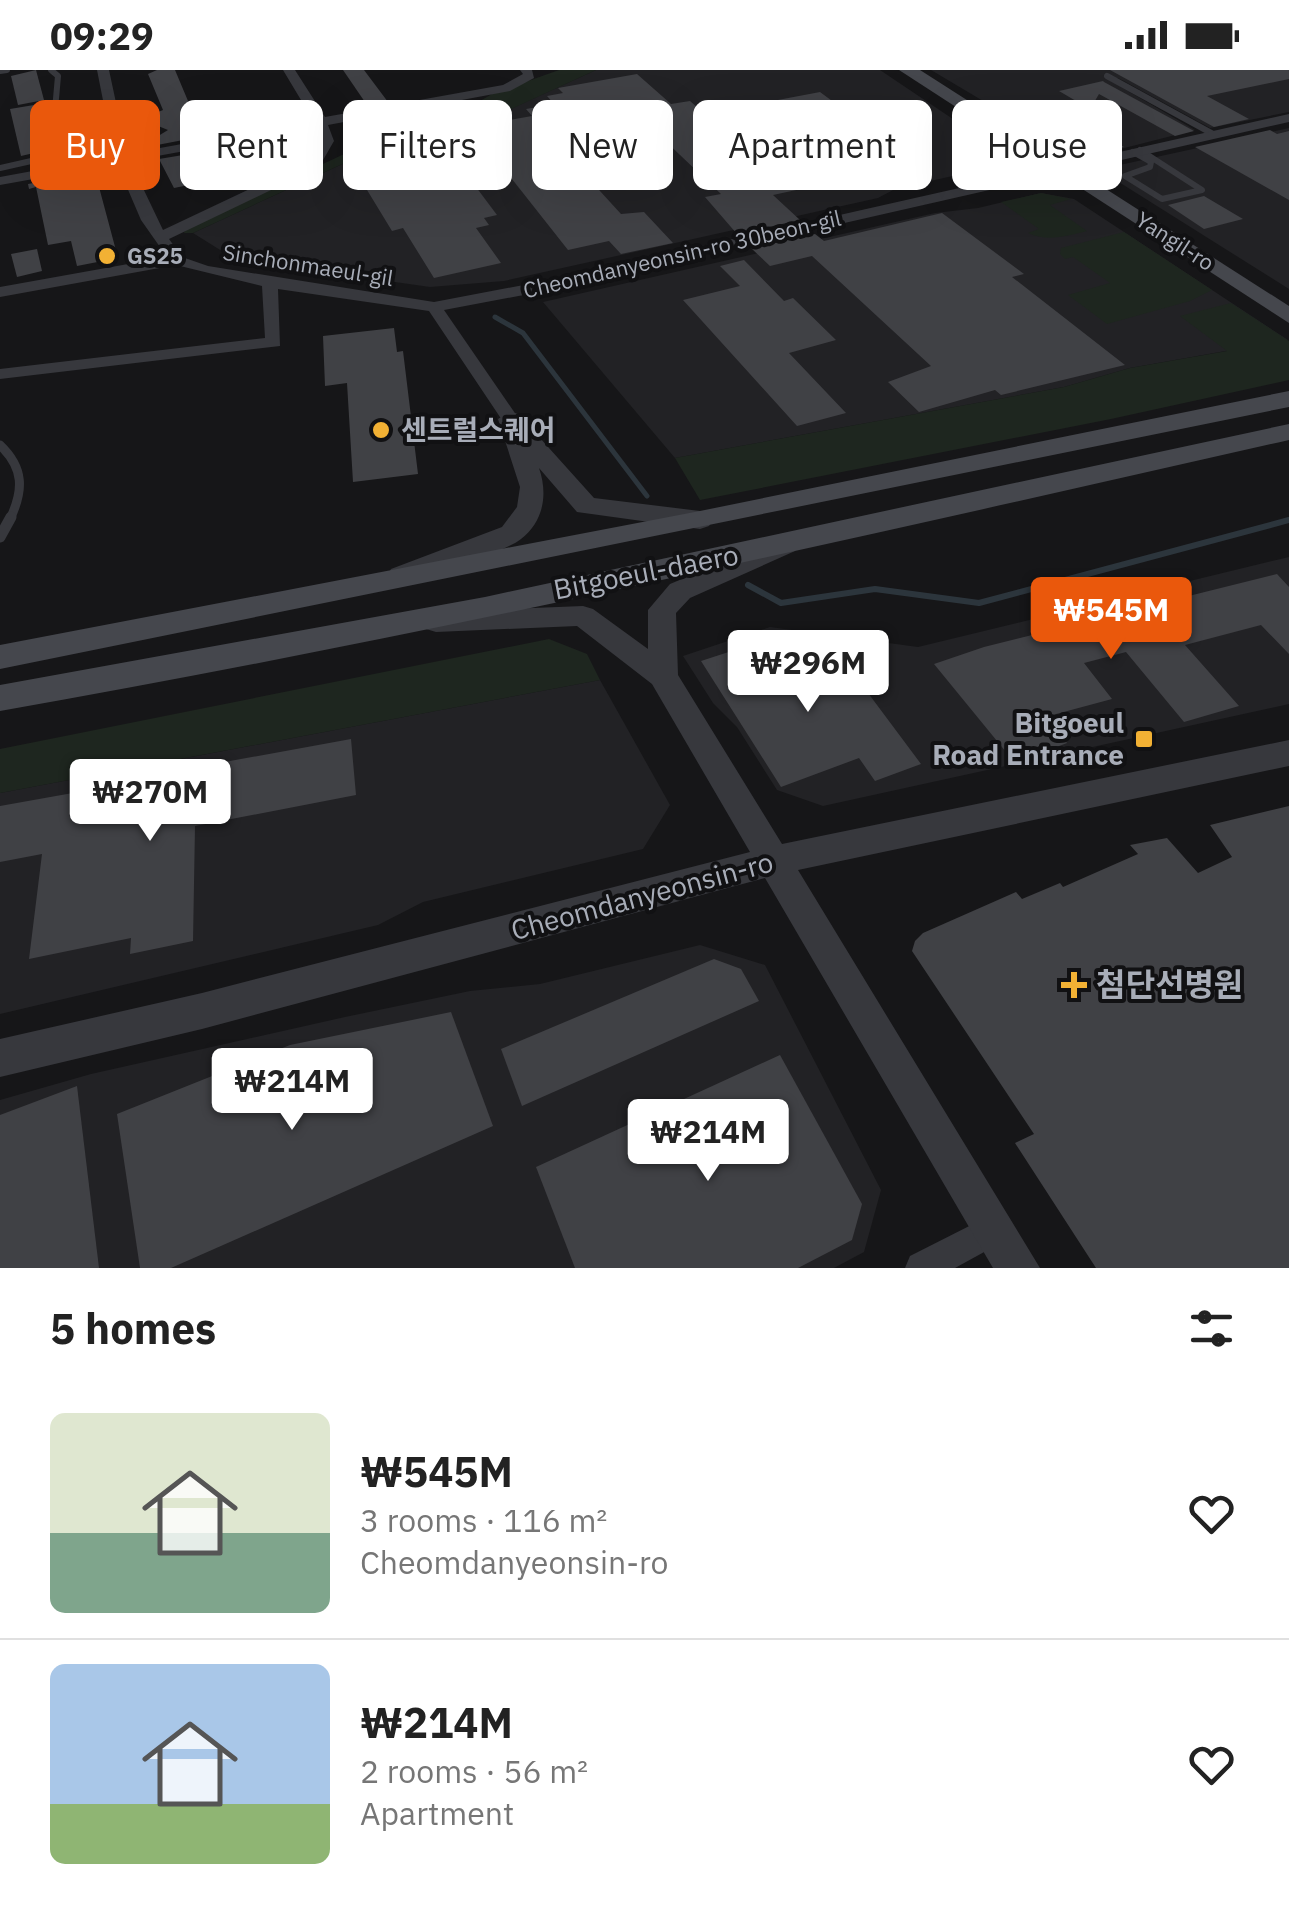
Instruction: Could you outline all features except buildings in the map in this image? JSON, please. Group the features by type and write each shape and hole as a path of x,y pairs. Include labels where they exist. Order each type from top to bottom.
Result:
{"main road":[{"name":"Yangil-ro","path":"908,70 955,100"},
{"name":"Yangil-ro","path":"1096,190 1289,316"},
{"name":"Bitgoeul-daero","path":"0,654 381,584 1289,398"},
{"name":"Bitgoeul-daero","path":"0,700 789,543 1289,432"}],"street":[{"path":"102,70 109,100"},
{"path":"289,70 308,100"},
{"path":"323,119 506,88 530,75 526,70"},
{"name":"Cheomdanyeonsin-ro 30beon-gil","path":"1122,154 1289,118"},
{"path":"0,182 30,176"},
{"path":"136,190 159,238 176,260"},
{"path":"159,238 260,190"},
{"name":"Cheomdanyeonsin-ro 30beon-gil","path":"434,307 963,190"},
{"name":"Sinchonmaeul-gil","path":"0,292 176,260 204,270 270,283 434,307"},
{"path":"0,374 274,342 270,283"},
{"path":"434,307 510,419 586,506 700,520"},
{"path":"381,584 511,533 530,508 533,488 510,419"},
{"path":"663,676 662,610 680,591 789,543"},
{"path":"393,624 583,616 663,676 1018,1268"},
{"name":"Cheomdanyeonsin-ro","path":"0,1058 202,1012 773,860 1289,752"},
{"path":"922,1268 995,1229"}],"lane":[{"path":"0,168 35,164 62,154 63,145 54,121 58,76 51,70"},
{"path":"1107,76 1213,134"},
{"path":"1137,151 1202,190 1162,199 1125,176 1150,167 1151,162 1137,151"},
{"path":"0,445 12,454 24,479 16,512 0,538"}],"shaded area":[{"path":"559,70 596,70 512,109 512,100 482,100"},
{"path":"596,70 880,70 925,100 693,100 693,190 893,190 878,198 504,281 430,287 276,265 225,253 193,233 286,190 323,190 323,173 343,164 343,190 512,190 512,108"},
{"path":"931,70 1289,70 1289,112 1210,128 1118,78 1109,80 1195,130 1122,149 1122,100 981,100"},
{"path":"932,105 952,118 952,176 932,181"},
{"path":"1289,128 1289,289 1122,184 1122,164"},
{"path":"343,155 343,164 323,173 323,164"},
{"path":"267,190 286,190 193,233 184,233 186,228"},
{"path":"1041,193 1074,199 1288,340 1130,368 1064,387 675,458 543,302 935,213 978,208"},
{"path":"1041,193 1071,199 1050,205 1087,231 1057,237 1035,236 1028,233 1039,229 1001,202"},
{"path":"1124,232 1212,290 1190,301 1107,324 1068,295 1110,283 1073,257 1065,259 1061,248"},
{"path":"1231,303 1289,341 1289,380 700,500 675,458 1064,387 1130,368 1227,351 1180,316"},
{"path":"1289,557 1289,704 823,806 777,790 737,727 713,703 683,656 770,627 918,647"},
{"path":"549,639 587,654 600,680 0,793 0,749"},
{"path":"600,680 670,805 643,849 423,902 378,925 0,1014 0,793"},
{"path":"700,945 765,965 881,1190 864,1252 834,1268 0,1268 0,1100 91,1074 345,1017 470,991 540,984"}],"waterway":[{"path":"495,317 523,333 647,496"},
{"path":"748,585 781,603 875,589 979,603 1289,520"}],"place":[{"name":"GS25","path":"107,256"},
{"name":"센트럴스퀘어","path":"381,430"},
{"name":"Bitgoeul Road Entrance","path":"1144,739"},
{"name":"첨단선병원","path":"1074,985"}]}
